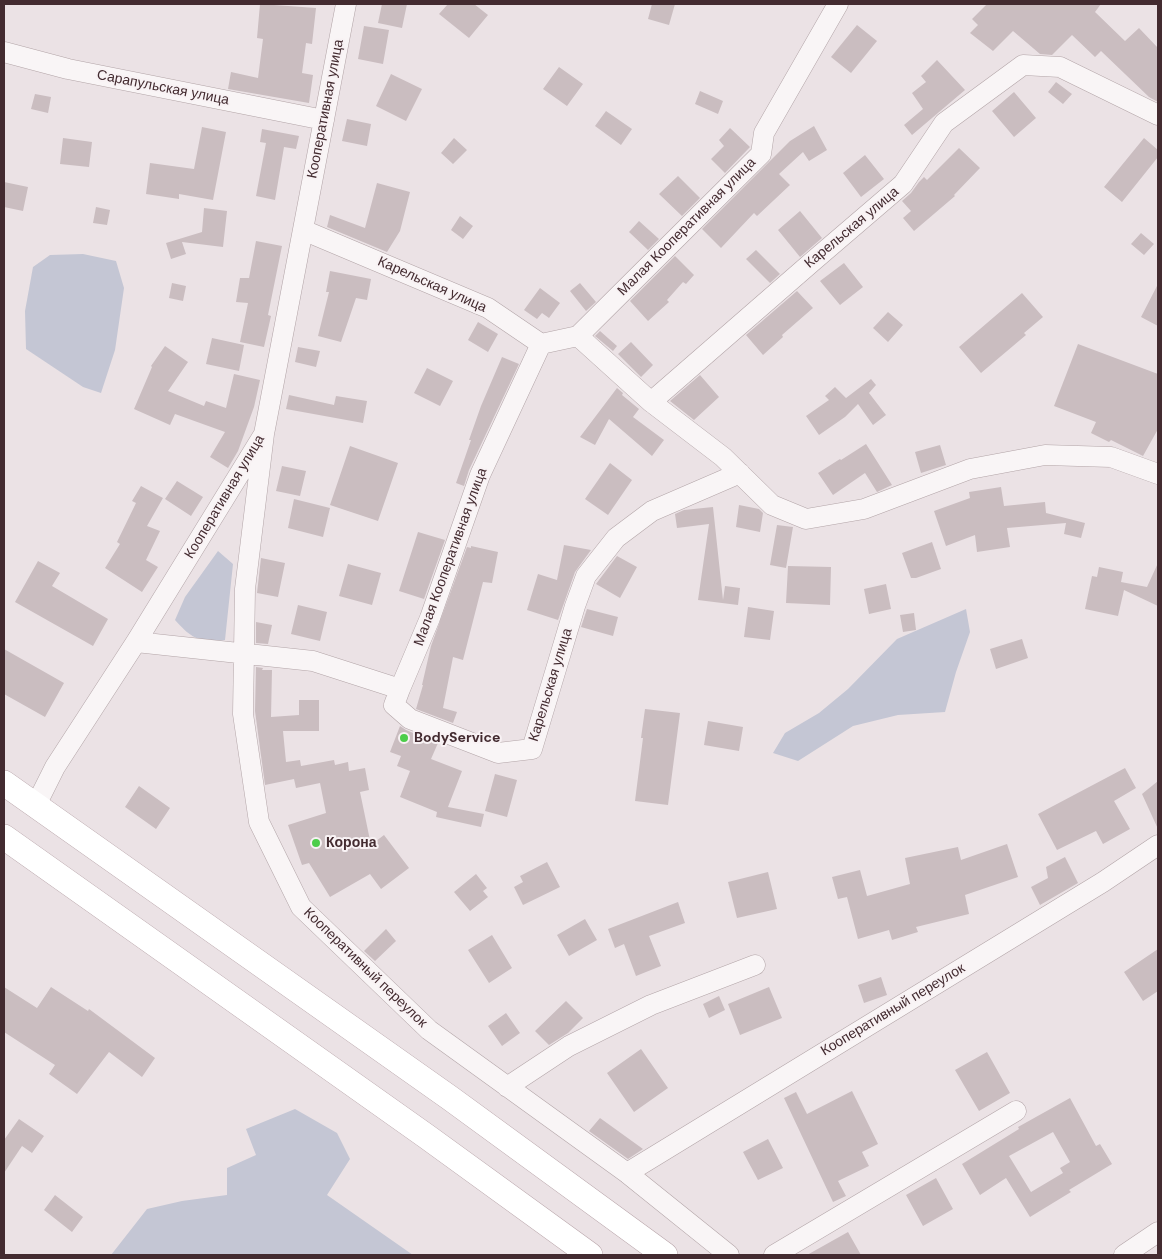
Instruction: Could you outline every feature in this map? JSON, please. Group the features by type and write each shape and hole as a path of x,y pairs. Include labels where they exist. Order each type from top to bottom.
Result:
{"main road":[{"path":"4,783 450,1098 665,1255"},
{"path":"4,838 426,1136 590,1255"}],"street":[{"name":"Кооперативная улица","path":"36,805 55,767 136,642 264,434 346,4"},
{"name":"Малая Кооперативная улица","path":"578,336 760,154 764,133 838,4"},
{"name":"Сарапульская улица","path":"4,52 68,69 324,120"},
{"name":"Карельская улица","path":"651,402 903,184 944,123 1023,65 1060,67 1158,116"},
{"name":"Карельская улица","path":"303,230 488,308 541,344"},
{"path":"541,344 578,336 651,402 723,457 772,505 806,519 864,509 970,469 1045,454 1111,457 1158,474"},
{"name":"Малая Кооперативная улица","path":"400,689 430,618 480,475 541,344"},
{"name":"Кооперативный переулок","path":"264,434 245,589 243,714 259,822 301,907 429,1030 627,1173 729,1255"},
{"name":"Карельская улица","path":"400,689 394,705 410,719 498,753 532,749 575,606 586,576 616,538 652,511 740,473"},
{"path":"136,642 244,652 319,662 400,689"},
{"name":"Кооперативный переулок","path":"627,1173 1095,888 1158,845"},
{"path":"507,1086 569,1046 650,1005 755,965"},
{"path":"774,1255 1016,1111"},
{"path":"1124,1255 1158,1232"}],"shaded area":[{"path":"83,254 116,261 124,288 115,350 101,393 83,387 26,349 25,311 33,267 50,255"},
{"path":"218,551 233,564 225,640 209,641 197,638 186,632 175,620 185,597"},
{"path":"966,609 970,632 945,712 898,715 853,726 798,761 773,753 785,733 819,713 848,689 897,639"},
{"path":"295,1109 337,1133 350,1159 327,1195 413,1255 111,1255 147,1209 182,1201 227,1195 227,1168 256,1155 246,1129"}],"building":[{"path":"260,4 316,8 312,44 306,43 302,73 313,75 309,103 228,89 231,72 258,78 263,39 257,38"},
{"path":"382,4 407,4 402,28 378,23"},
{"path":"448,4 474,4 488,15 469,38 439,14"},
{"path":"652,4 675,4 669,25 648,19"},
{"path":"987,4 1101,4 1095,12 1125,41 1139,28 1158,48 1158,102 1149,97 1101,51 1095,57 1072,35 1052,55 1040,54 1013,31 993,51 970,33 978,25 972,19"},
{"path":"857,25 877,41 851,73 831,57"},
{"path":"364,26 389,30 383,64 358,59"},
{"path":"937,60 965,90 912,135 904,125 923,109 912,93 926,82 921,76"},
{"path":"559,67 583,84 567,106 543,89"},
{"path":"391,74 422,89 406,121 376,106"},
{"path":"1056,82 1072,94 1063,104 1048,92"},
{"path":"700,91 723,101 718,114 695,104"},
{"path":"1014,92 1036,118 1014,137 992,111"},
{"path":"35,94 51,97 48,113 31,109"},
{"path":"606,111 632,129 621,145 595,126"},
{"path":"347,119 371,124 367,146 342,141"},
{"path":"814,126 827,150 809,161 803,152 779,174 790,185 757,216 754,213 721,248 702,229 790,141"},
{"path":"202,127 226,132 213,200 179,194 179,199 146,194 150,163 194,169"},
{"path":"730,128 750,147 725,173 711,159 724,146 719,140"},
{"path":"262,129 299,136 296,149 284,147 275,200 256,196 266,143 260,142"},
{"path":"63,138 92,142 89,167 60,164"},
{"path":"454,138 467,150 453,164 441,153"},
{"path":"1144,138 1158,150 1158,157 1122,202 1104,187"},
{"path":"959,148 980,168 955,196 914,231 903,218 911,211 902,201 924,177 927,180"},
{"path":"865,155 884,179 861,197 843,173"},
{"path":"678,176 700,198 682,216 659,194"},
{"path":"4,182 28,187 23,211 4,207"},
{"path":"377,183 410,192 400,231 387,252 327,227 330,215 365,228"},
{"path":"96,207 110,210 107,225 93,223"},
{"path":"204,208 227,211 223,247 182,242 186,254 171,259 166,243 202,232"},
{"path":"800,211 822,238 800,257 778,230"},
{"path":"460,216 473,226 463,239 451,230"},
{"path":"639,221 659,239 648,250 629,232"},
{"path":"1141,233 1154,244 1144,255 1131,244"},
{"path":"256,241 282,246 268,315 271,316 264,347 240,342 248,303 236,302 240,278 249,278"},
{"path":"756,250 780,274 770,283 746,259"},
{"path":"675,256 694,275 686,284 683,282 667,300 669,302 648,321 630,301"},
{"path":"844,263 863,287 840,305 820,281"},
{"path":"330,271 371,279 367,300 356,298 341,342 318,336 329,292 326,292"},
{"path":"172,283 186,286 183,301 169,298"},
{"path":"580,283 596,302 586,311 570,291"},
{"path":"1158,284 1158,326 1141,317"},
{"path":"540,288 560,303 549,318 542,313 537,319 524,310"},
{"path":"797,291 813,308 782,335 783,337 763,355 746,335"},
{"path":"1022,293 1043,317 1024,333 1026,335 981,373 959,347"},
{"path":"888,312 903,325 888,342 873,328"},
{"path":"478,322 498,334 488,352 468,340"},
{"path":"600,331 617,346 613,351 595,336"},
{"path":"212,338 244,345 239,371 206,364"},
{"path":"631,342 653,365 641,377 618,354"},
{"path":"1078,344 1158,374 1158,429 1143,456 1111,440 1109,442 1091,433 1096,422 1054,406"},
{"path":"165,346 188,362 168,391 204,406 206,401 226,408 234,374 260,380 254,407 238,451 228,468 210,457 225,432 175,414 170,425 134,409 151,366"},
{"path":"298,347 320,351 316,367 295,362"},
{"path":"502,357 519,364 469,470 464,486 456,483 481,406"},
{"path":"427,368 453,381 440,406 414,393"},
{"path":"700,375 719,397 694,420 670,401"},
{"path":"871,379 876,385 869,393 886,415 873,425 858,404 845,417 819,435 806,416 829,400 825,396 835,387 846,398"},
{"path":"617,388 623,393 622,395 639,409 633,417 664,440 652,456 609,419 595,445 580,437"},
{"path":"289,395 334,405 336,396 367,401 363,423 286,409"},
{"path":"866,444 892,485 877,492 865,473 833,495 818,473"},
{"path":"940,445 946,465 921,473 915,452"},
{"path":"350,446 398,463 378,521 330,505"},
{"path":"610,463 632,480 608,515 585,499"},
{"path":"282,466 306,471 300,496 276,491"},
{"path":"177,481 203,497 191,516 165,499"},
{"path":"141,486 163,498 147,526 160,531 146,560 158,567 142,592 105,568 120,544 117,542 136,503 132,501"},
{"path":"1001,487 1004,506 1045,502 1046,513 1085,523 1081,538 1064,534 1066,523 1007,528 1010,547 977,552 975,535 946,546 934,511 970,498 969,492"},
{"path":"294,499 330,508 323,537 288,528"},
{"path":"739,505 759,509 763,513 760,532 736,527"},
{"path":"713,507 723,600 725,586 740,588 738,605 698,600 709,524 677,528 675,514 684,510"},
{"path":"777,525 793,527 786,568 770,565"},
{"path":"418,532 445,540 424,599 399,591"},
{"path":"932,542 941,569 911,578 902,553"},
{"path":"564,545 591,550 575,572 558,620 527,610 538,574 557,580"},
{"path":"471,546 498,552 492,583 483,582 463,660 453,657 443,708 457,712 453,723 416,709 431,646 467,547 471,548"},
{"path":"617,556 637,567 620,598 596,584"},
{"path":"261,558 285,563 278,597 257,593"},
{"path":"38,561 60,573 52,586 108,619 93,646 15,602"},
{"path":"1158,563 1158,606 1124,590 1118,616 1085,609 1092,576 1097,577 1099,567 1123,572 1121,582 1147,587"},
{"path":"348,564 381,573 372,605 339,596"},
{"path":"788,566 831,567 830,605 786,603"},
{"path":"886,584 891,609 869,614 864,589"},
{"path":"298,605 327,612 320,641 291,634"},
{"path":"748,607 774,611 770,640 744,637"},
{"path":"587,609 618,617 613,636 581,627"},
{"path":"914,613 916,630 903,632 900,615"},
{"path":"256,622 272,625 268,644 256,643"},
{"path":"1022,639 1028,658 996,669 990,649"},
{"path":"4,649 64,683 45,717 4,694"},
{"path":"256,667 263,668 262,670 272,670 271,717 299,715 299,700 319,700 319,731 283,731 286,762 300,760 301,766 334,760 335,765 348,762 349,771 365,768 369,790 360,792 371,845 384,835 409,868 381,889 370,874 330,897 309,863 302,865 288,825 326,813 320,783 296,788 294,779 265,785 255,711"},
{"path":"645,709 680,713 668,805 635,801"},
{"path":"708,721 743,727 739,751 704,745"},
{"path":"400,726 438,743 431,759 462,771 448,807 484,814 481,827 436,817 437,812 400,797 410,771 397,766 401,756 390,752"},
{"path":"1125,768 1136,788 1114,801 1130,829 1103,844 1096,831 1057,850 1038,814"},
{"path":"495,774 517,780 507,817 485,811"},
{"path":"1158,781 1158,829 1142,794"},
{"path":"139,786 170,808 156,829 125,807"},
{"path":"1007,844 1018,877 965,895 969,914 916,927 918,932 892,940 889,930 858,939 847,897 838,899 832,877 860,870 867,896 910,884 905,858 958,847 961,860"},
{"path":"1065,857 1078,883 1040,905 1031,887 1048,878 1046,867"},
{"path":"547,862 560,887 523,905 514,887 523,882 520,876"},
{"path":"768,872 777,909 737,918 728,882"},
{"path":"476,874 487,888 483,891 488,897 470,911 454,892"},
{"path":"678,902 685,923 649,936 661,966 636,976 624,944 615,948 608,929"},
{"path":"585,919 597,940 569,956 557,935"},
{"path":"386,929 396,941 375,961 364,951"},
{"path":"492,935 512,968 489,983 468,950"},
{"path":"1158,949 1158,991 1143,1001 1124,972"},
{"path":"881,977 887,995 864,1003 858,985"},
{"path":"4,987 37,1008 51,987 88,1011 89,1009 155,1058 142,1077 109,1052 77,1094 49,1074 55,1065 4,1032"},
{"path":"769,987 782,1018 740,1035 728,1004"},
{"path":"719,996 725,1010 709,1018 703,1004"},
{"path":"566,1001 583,1018 568,1033 549,1045 535,1031"},
{"path":"506,1013 520,1033 502,1046 488,1026"},
{"path":"641,1049 668,1088 634,1112 607,1073"},
{"path":"987,1052 1010,1093 979,1111 955,1070"},
{"path":"852,1091 878,1144 862,1152 869,1166 838,1181 846,1196 833,1202 784,1098 796,1092 807,1114"},
{"path":"1070,1098 1096,1146 1100,1144 1112,1164 1069,1190 1071,1192 1030,1217 1006,1178 980,1195 962,1164 1019,1129 1018,1127","holes":["1053,1132 1070,1162 1060,1168 1063,1173 1031,1192 1009,1156"]},
{"path":"600,1118 643,1149 628,1159 589,1131"},
{"path":"19,1119 44,1136 32,1153 22,1146 4,1173 4,1140"},
{"path":"768,1139 783,1168 758,1180 743,1152"},
{"path":"936,1178 953,1209 923,1226 906,1195"},
{"path":"55,1195 83,1217 72,1232 44,1210"},
{"path":"848,1232 861,1255 807,1255"}],"place":[{"name":"BodyService","path":"404,738"},
{"name":"Корона","path":"316,843"}]}
